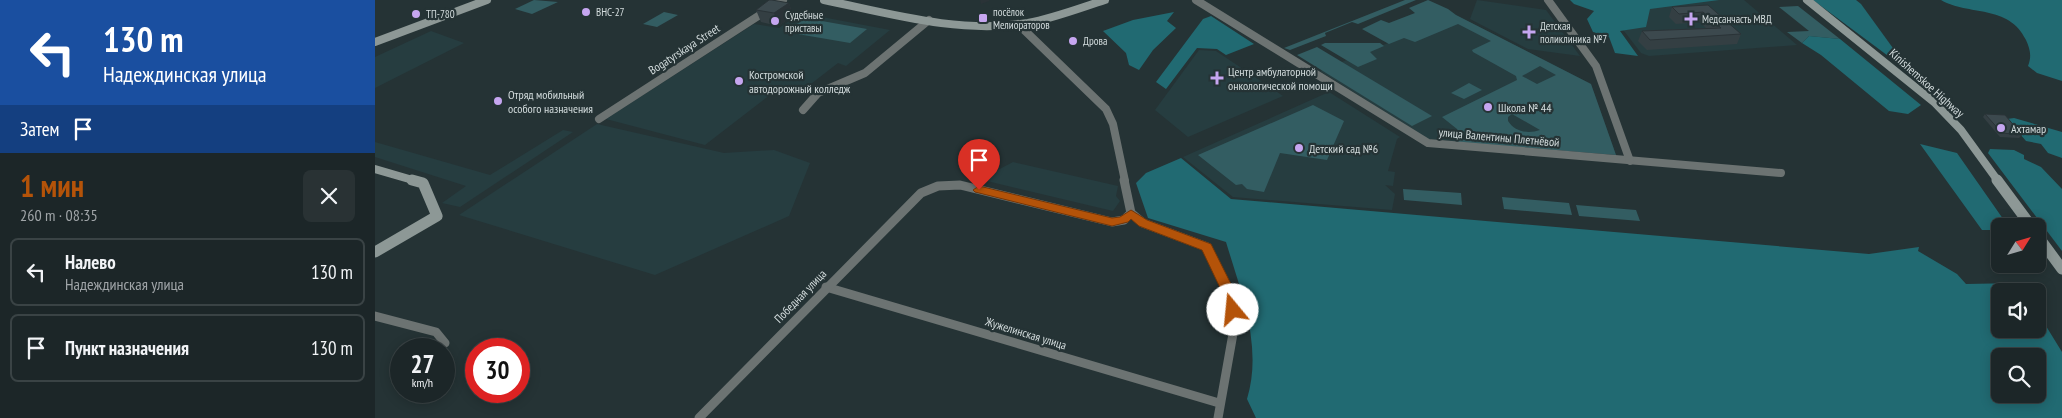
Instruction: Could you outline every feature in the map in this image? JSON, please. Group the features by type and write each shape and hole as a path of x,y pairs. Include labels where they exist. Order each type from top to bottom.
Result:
{"main road":[{"path":"375,42 487,0"},
{"path":"824,0 929,20 987,26 1018,24 1105,0"},
{"name":"Kinishemskoe Highway","path":"1807,0 1935,103 1961,130 2025,218"},
{"path":"375,169 423,183 437,216 375,252"},
{"path":"2046,247 2062,269"}],"street":[{"name":"Bogatyrskaya Street","path":"599,119 783,0"},
{"name":"улица Валентины Плетнёвой","path":"1196,0 1424,142 1781,173"},
{"path":"1548,0 1597,66 1630,161"},
{"path":"803,110 818,93 865,73 929,20"},
{"path":"1018,24 1106,110 1113,124 1131,213 1143,223 1207,247 1211,252 1231,296 1234,328 1219,403 1218,418"},
{"name":"Победная улица","path":"699,418 826,287 921,194 938,186 960,185 1112,222 1124,220 1131,213"},
{"name":"Жужелинская улица","path":"826,287 1219,403"},
{"path":"375,316 437,332 441,338"}],"shaded area":[{"path":"534,0 558,2 532,14 515,9"},
{"path":"1405,0 1416,0 1358,24 1352,22 1325,33 1326,36 1290,50 1284,48"},
{"path":"1428,0 1591,84 1616,155 1456,142 1457,129 1442,117 1517,80 1516,76 1473,52 1472,50 1491,41 1458,24 1415,42 1404,38 1389,44 1362,29 1381,20 1389,23 1415,13 1409,8","holes":["1540,66 1556,75 1537,84 1522,76","1512,114 1540,130 1526,132 1514,128 1508,121 1508,117"]},
{"name":"Детская поликлиника №7","path":"1477,0 1546,10 1580,56 1528,49 1470,19"},
{"path":"1570,0 1719,0 1650,9 1646,27 1620,31 1638,56 1615,53 1609,37 1593,32 1587,19 1594,11 1574,4"},
{"name":"Медсанчасть МВД","path":"1586,0 1744,0 1797,45 1649,56 1641,53 1607,9"},
{"path":"1813,0 1856,0 1861,4 1911,73"},
{"path":"1941,0 2062,0 2062,81 2037,73 2028,66 2030,56 2026,40 2019,29 2009,21 1987,12 1963,8"},
{"path":"1798,6 1840,39 1809,36 1802,43 1787,32 1809,31 1779,7"},
{"path":"664,12 678,15 657,27 643,24"},
{"path":"1174,12 1167,21 1176,28 1153,50 1139,70 1129,65 1126,53 1103,31 1133,20"},
{"name":"Костромской автодорожный колледж","path":"801,13 890,30 846,66 838,63 807,87 775,91 705,145 606,119 754,24 779,28"},
{"name":"Школа № 44","path":"1456,15 1591,84 1616,155 1428,139 1320,71"},
{"path":"1211,16 1254,44 1226,55 1217,49 1197,48 1166,89 1156,82 1203,19"},
{"path":"805,18 867,29 850,43 786,32"},
{"path":"431,31 464,43 375,88 375,57"},
{"path":"1809,36 1840,39 1921,105 1908,114 1889,111 1821,55 1802,43"},
{"path":"1325,43 1380,43 1384,46 1370,52 1377,59 1358,67 1321,45"},
{"path":"1317,47 1432,116 1412,126 1297,55"},
{"name":"Центр амбулаторной онкологической помощи","path":"1199,50 1216,51 1283,96 1188,137 1155,110"},
{"path":"1469,83 1482,90 1464,99 1451,93"},
{"name":"Детский сад №6","path":"1329,92 1400,137 1397,139 1388,171 1395,172 1393,186 1385,185 1395,194 1392,210 1233,197 1183,157"},
{"path":"1313,105 1344,121 1327,160 1280,153 1264,192 1247,189 1242,184 1236,185 1198,155"},
{"path":"2014,118 2062,132 2062,158 2048,153 2041,144 2026,141 2007,119"},
{"path":"597,124 724,153 774,150 810,163 789,216 655,275 459,215"},
{"path":"563,130 573,132 460,207 442,203 466,186 375,157 375,142 490,175"},
{"path":"1920,144 1957,153 2002,218 1991,218 1991,230 1982,230"},
{"path":"1990,149 2014,150 2024,155 2024,159 2041,167 2062,189 2062,251 2046,230 2046,218 2037,218 1988,153"},
{"path":"1181,158 1231,199 1869,254 1919,247 1918,251 1957,274 1966,284 1991,284 1991,338 2046,338 2046,326 2062,352 2062,418 1256,418 1247,399 1253,360 1248,320 1226,242 1148,218 1136,183 1146,173"},
{"path":"1013,162 1118,186 1116,196 1120,201 1113,211 987,181 994,172"},
{"path":"1403,189 1461,193 1462,205 1404,200"},
{"path":"1502,197 1569,203 1572,215 1504,209"},
{"path":"1576,205 1636,210 1640,221 1579,216"}],"building":[{"path":"769,0 789,3 774,13 756,10"},
{"path":"1708,5 1741,34 1650,40 1642,31 1721,28 1703,12 1679,14 1672,7"},
{"path":"1985,114 2005,115 2022,135 2002,133"}],"place":[{"name":"ВНС-27","path":"586,12"},
{"name":"ТП-780","path":"416,14"},
{"name":"посёлок Мелиораторов","path":"983,18"},
{"name":"Медсанчасть МВД","path":"1691,19"},
{"name":"Судебные приставы","path":"775,21"},
{"name":"Детская поликлиника №7","path":"1529,32"},
{"name":"Дрова","path":"1073,41"},
{"name":"Центр амбулаторной онкологической помощи","path":"1217,78"},
{"name":"Костромской автодорожный колледж","path":"739,81"},
{"name":"Отряд мобильный особого назначения","path":"498,101"},
{"name":"Школа № 44","path":"1488,107"},
{"name":"Ахтамар","path":"2001,128"},
{"name":"Детский сад №6","path":"1299,148"}],"route":[{"path":"979,190 1112,222 1124,220 1131,213 1137,220 1143,223 1169,231 1207,247 1231,296 1233,310"}]}
